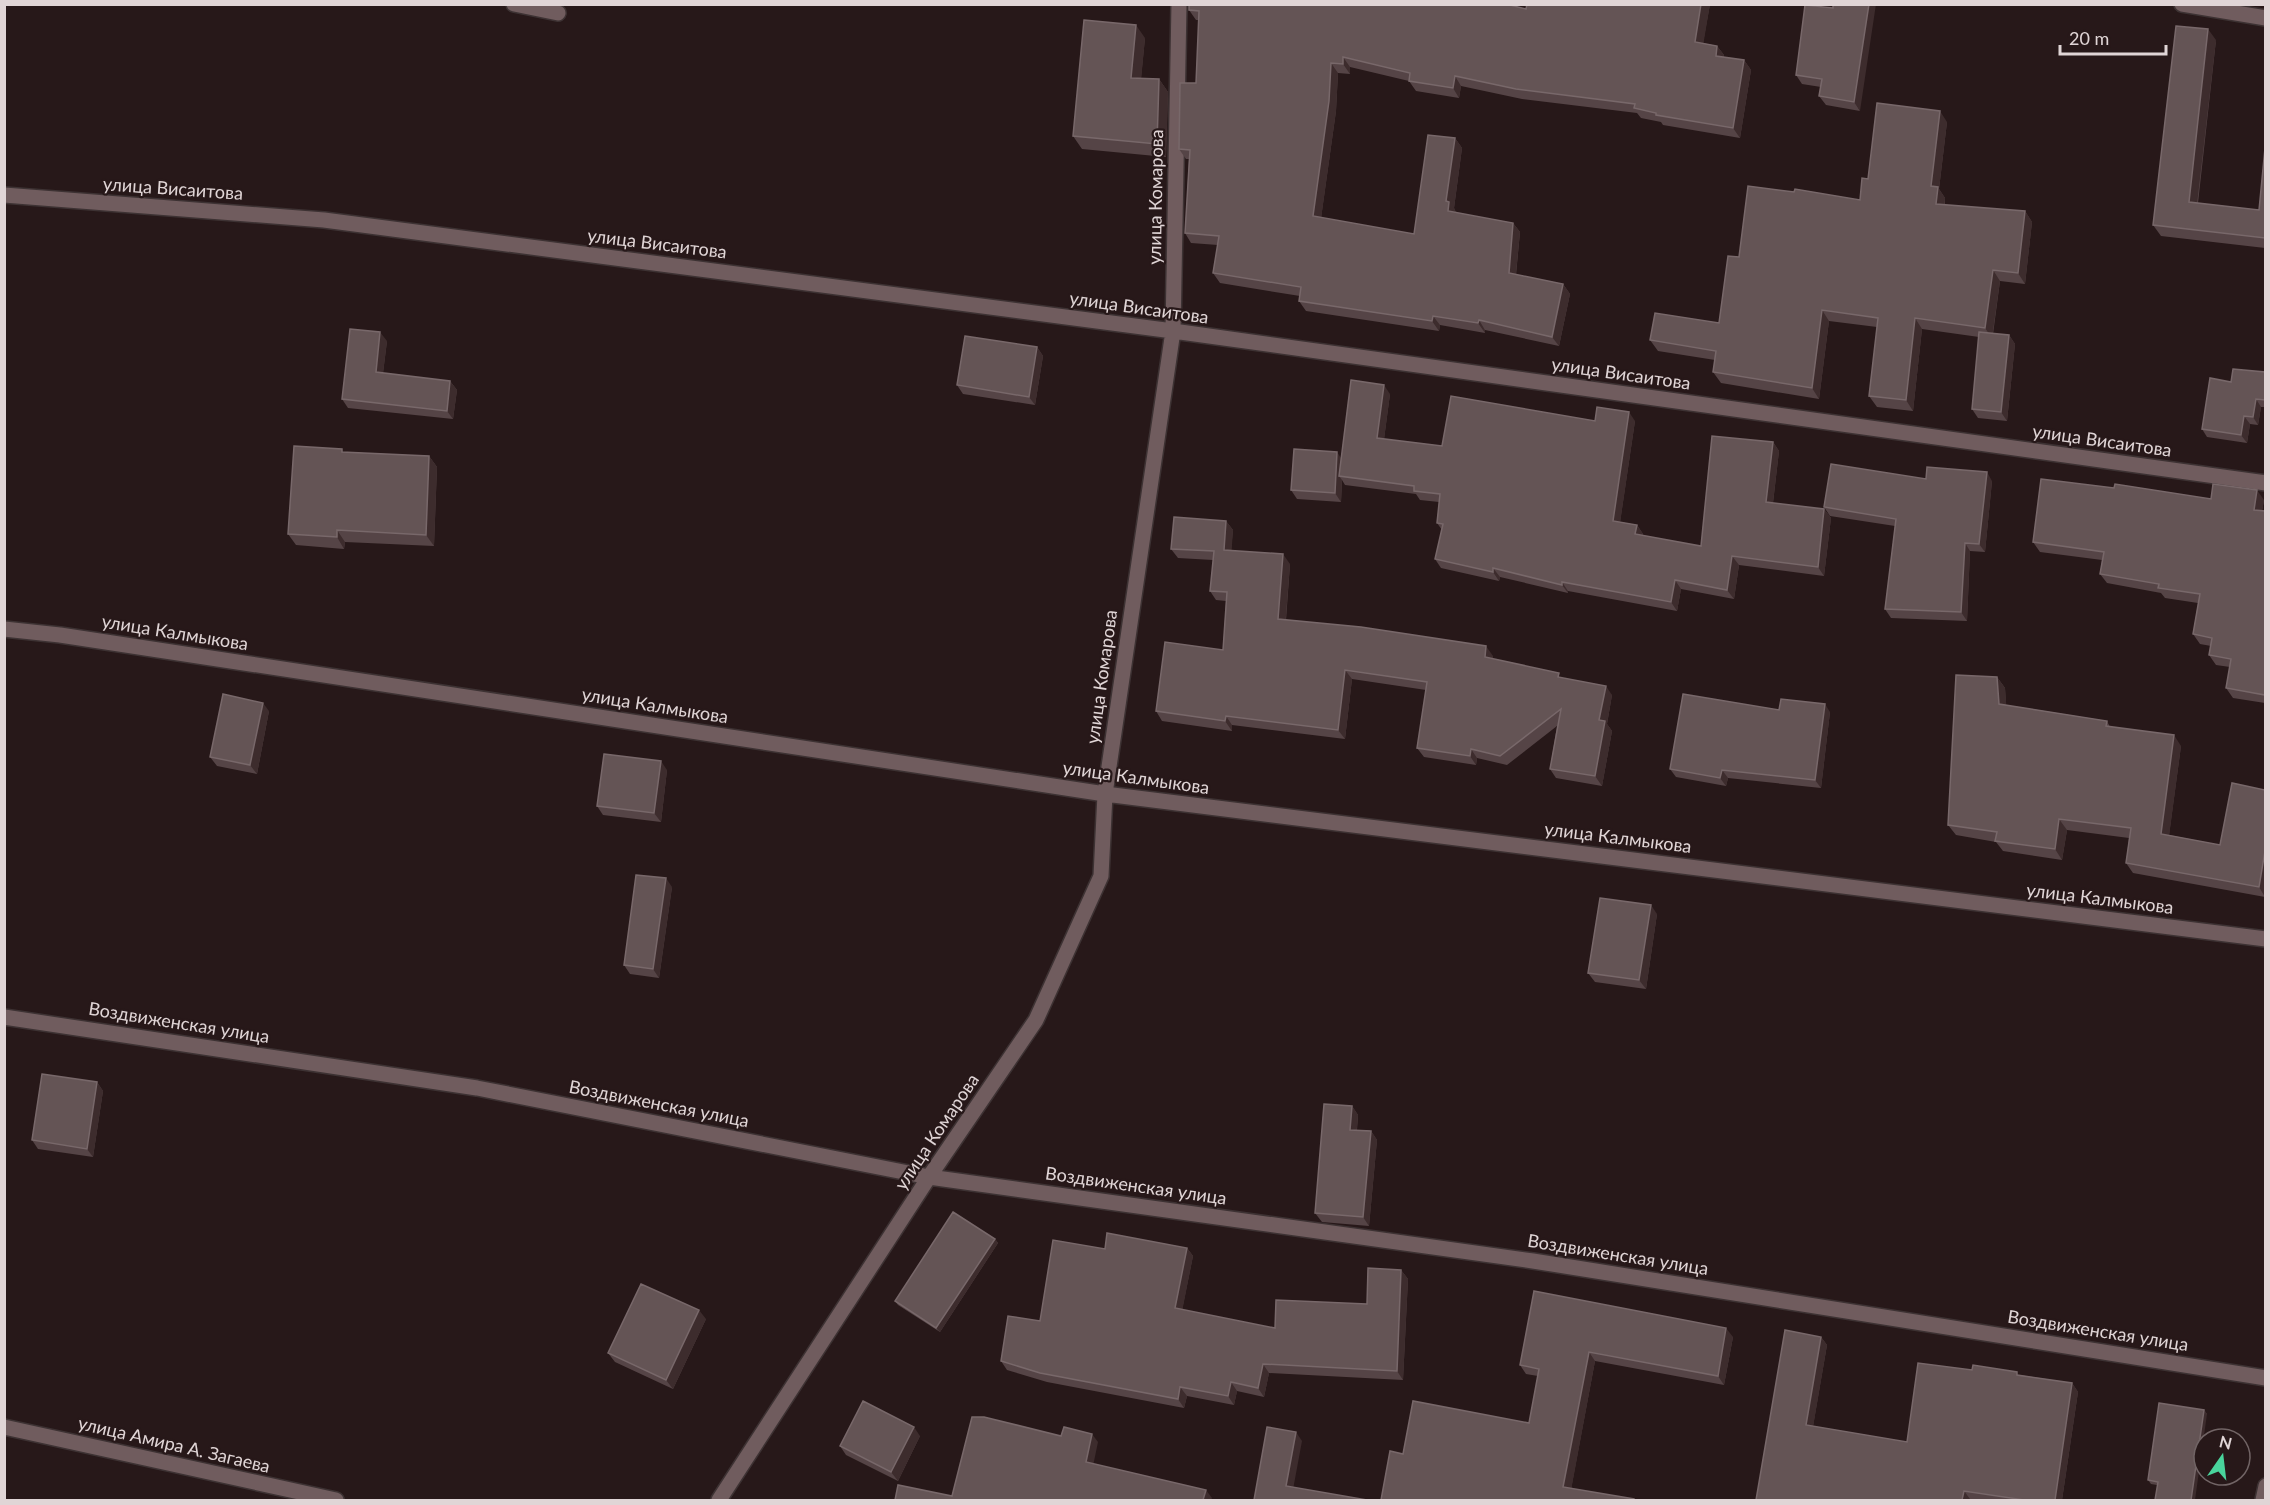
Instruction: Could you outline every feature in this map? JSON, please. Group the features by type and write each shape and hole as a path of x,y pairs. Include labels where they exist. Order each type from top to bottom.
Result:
{"street":[{"path":"514,4 558,13"},
{"name":"улица Комарова","path":"719,1500 929,1177 1036,1020 1101,876 1105,794 1173,332 1179,4"},
{"path":"2182,4 2265,18"},
{"name":"улица Висаитова","path":"4,195 324,220 1173,332 2265,483"},
{"name":"улица Калмыкова","path":"4,629 60,635 1105,794 2265,939"},
{"name":"Воздвиженская улица","path":"4,1017 477,1088 929,1177 1533,1261 2265,1378"},
{"name":"улица Амира А. Загаева","path":"4,1427 336,1500"},
{"path":"2263,1500 2265,1486"}],"building":[{"path":"1189,4 1506,4 1526,9 1527,4 1701,4 1695,42 1717,46 1716,56 1744,60 1733,128 1656,115 1656,113 1634,108 1635,104 1516,89 1455,76 1453,88 1409,81 1410,73 1343,57 1343,64 1331,63 1329,101 1313,216 1414,234 1428,135 1455,138 1446,201 1449,202 1448,211 1513,223 1509,273 1563,284 1552,337 1479,320 1478,323 1433,316 1432,321 1299,301 1301,287 1213,273 1219,236 1185,233 1190,150 1179,149 1180,83 1196,83 1199,11 1189,10"},
{"path":"1833,4 1869,4 1854,102 1819,96 1822,79 1796,75 1805,5 1833,8"},
{"path":"1084,20 1136,25 1131,78 1159,79 1157,144 1073,136"},
{"path":"2176,26 2208,29 2189,202 2259,210 2265,148 2265,238 2153,225"},
{"path":"1877,103 1940,111 1931,186 1938,187 1936,204 2025,211 2018,273 1993,270 1985,328 1915,318 1906,400 1869,396 1878,318 1822,310 1812,388 1713,372 1716,351 1650,340 1655,313 1719,323 1728,256 1739,257 1748,186 1794,192 1795,189 1860,200 1862,178 1868,179"},
{"path":"350,329 380,332 376,372 450,381 447,411 342,399"},
{"path":"1979,332 2009,335 2001,412 1972,409"},
{"path":"965,336 1037,347 1029,397 957,385"},
{"path":"2233,369 2265,372 2265,400 2256,399 2253,417 2244,416 2241,435 2202,429 2210,378 2231,382"},
{"path":"1351,380 1384,385 1377,438 1442,446 1451,396 1595,421 1597,407 1629,412 1613,521 1637,525 1635,534 1701,546 1712,436 1773,442 1766,502 1824,509 1818,567 1732,556 1727,590 1675,580 1671,602 1562,582 1562,585 1493,568 1493,572 1435,559 1443,524 1437,523 1440,494 1414,491 1414,486 1339,476"},
{"path":"294,446 342,449 342,452 429,456 426,535 337,530 337,537 288,534"},
{"path":"1294,449 1337,452 1335,493 1291,490"},
{"path":"1831,464 1926,479 1927,467 1987,472 1979,544 1965,543 1961,612 1885,609 1896,519 1824,507"},
{"path":"2041,479 2114,488 2115,484 2211,499 2213,484 2257,490 2254,510 2265,511 2265,695 2226,688 2231,659 2209,655 2212,638 2193,634 2200,594 2158,588 2159,584 2100,574 2104,552 2033,542"},
{"path":"1174,517 1226,521 1224,550 1283,554 1278,619 1361,627 1486,646 1485,657 1559,673 1558,677 1606,686 1599,720 1605,721 1595,776 1550,769 1561,709 1500,756 1471,749 1470,756 1417,748 1427,682 1345,670 1338,730 1226,716 1225,721 1156,711 1165,642 1223,650 1227,592 1210,591 1214,551 1171,549"},
{"path":"1956,675 1997,677 1999,704 2107,721 2106,726 2174,735 2161,834 2220,845 2232,783 2265,790 2265,851 2259,887 2126,863 2131,828 2059,819 2055,849 1995,841 1997,832 1948,825"},
{"path":"223,694 263,703 250,765 210,757"},
{"path":"1683,694 1779,710 1781,699 1825,704 1815,780 1722,770 1720,778 1670,769"},
{"path":"604,754 661,761 654,813 597,806"},
{"path":"636,875 666,878 653,969 624,965"},
{"path":"1600,898 1651,905 1639,980 1588,973"},
{"path":"42,1074 97,1082 87,1149 32,1140"},
{"path":"1324,1104 1352,1106 1350,1130 1371,1131 1363,1217 1315,1213"},
{"path":"953,1212 995,1239 936,1328 895,1301"},
{"path":"1107,1233 1187,1248 1175,1308 1275,1328 1276,1300 1367,1304 1368,1268 1401,1270 1397,1371 1263,1364 1258,1388 1231,1382 1228,1396 1180,1387 1178,1399 1040,1373 1001,1361 1008,1316 1040,1321 1053,1240 1105,1249"},
{"path":"641,1284 699,1310 666,1380 608,1353"},
{"path":"1534,1291 1726,1328 1718,1376 1589,1352 1563,1487 1634,1500 1381,1500 1390,1451 1403,1454 1413,1401 1529,1423 1539,1369 1520,1365"},
{"path":"1785,1330 1821,1337 1806,1425 1907,1442 1918,1363 1972,1370 1973,1365 2017,1372 2017,1375 2072,1383 2055,1500 2024,1500 1964,1491 1962,1500 1756,1500"},
{"path":"863,1401 914,1427 891,1472 840,1446"},
{"path":"2159,1403 2204,1410 2202,1427 2192,1427 2191,1500 2155,1500 2158,1482 2148,1480"},
{"path":"972,1417 984,1417 1061,1436 1064,1427 1092,1434 1086,1462 1206,1490 1203,1500 895,1500 898,1485 952,1496"},
{"path":"1267,1427 1296,1432 1286,1486 1367,1500 1254,1500"}]}
